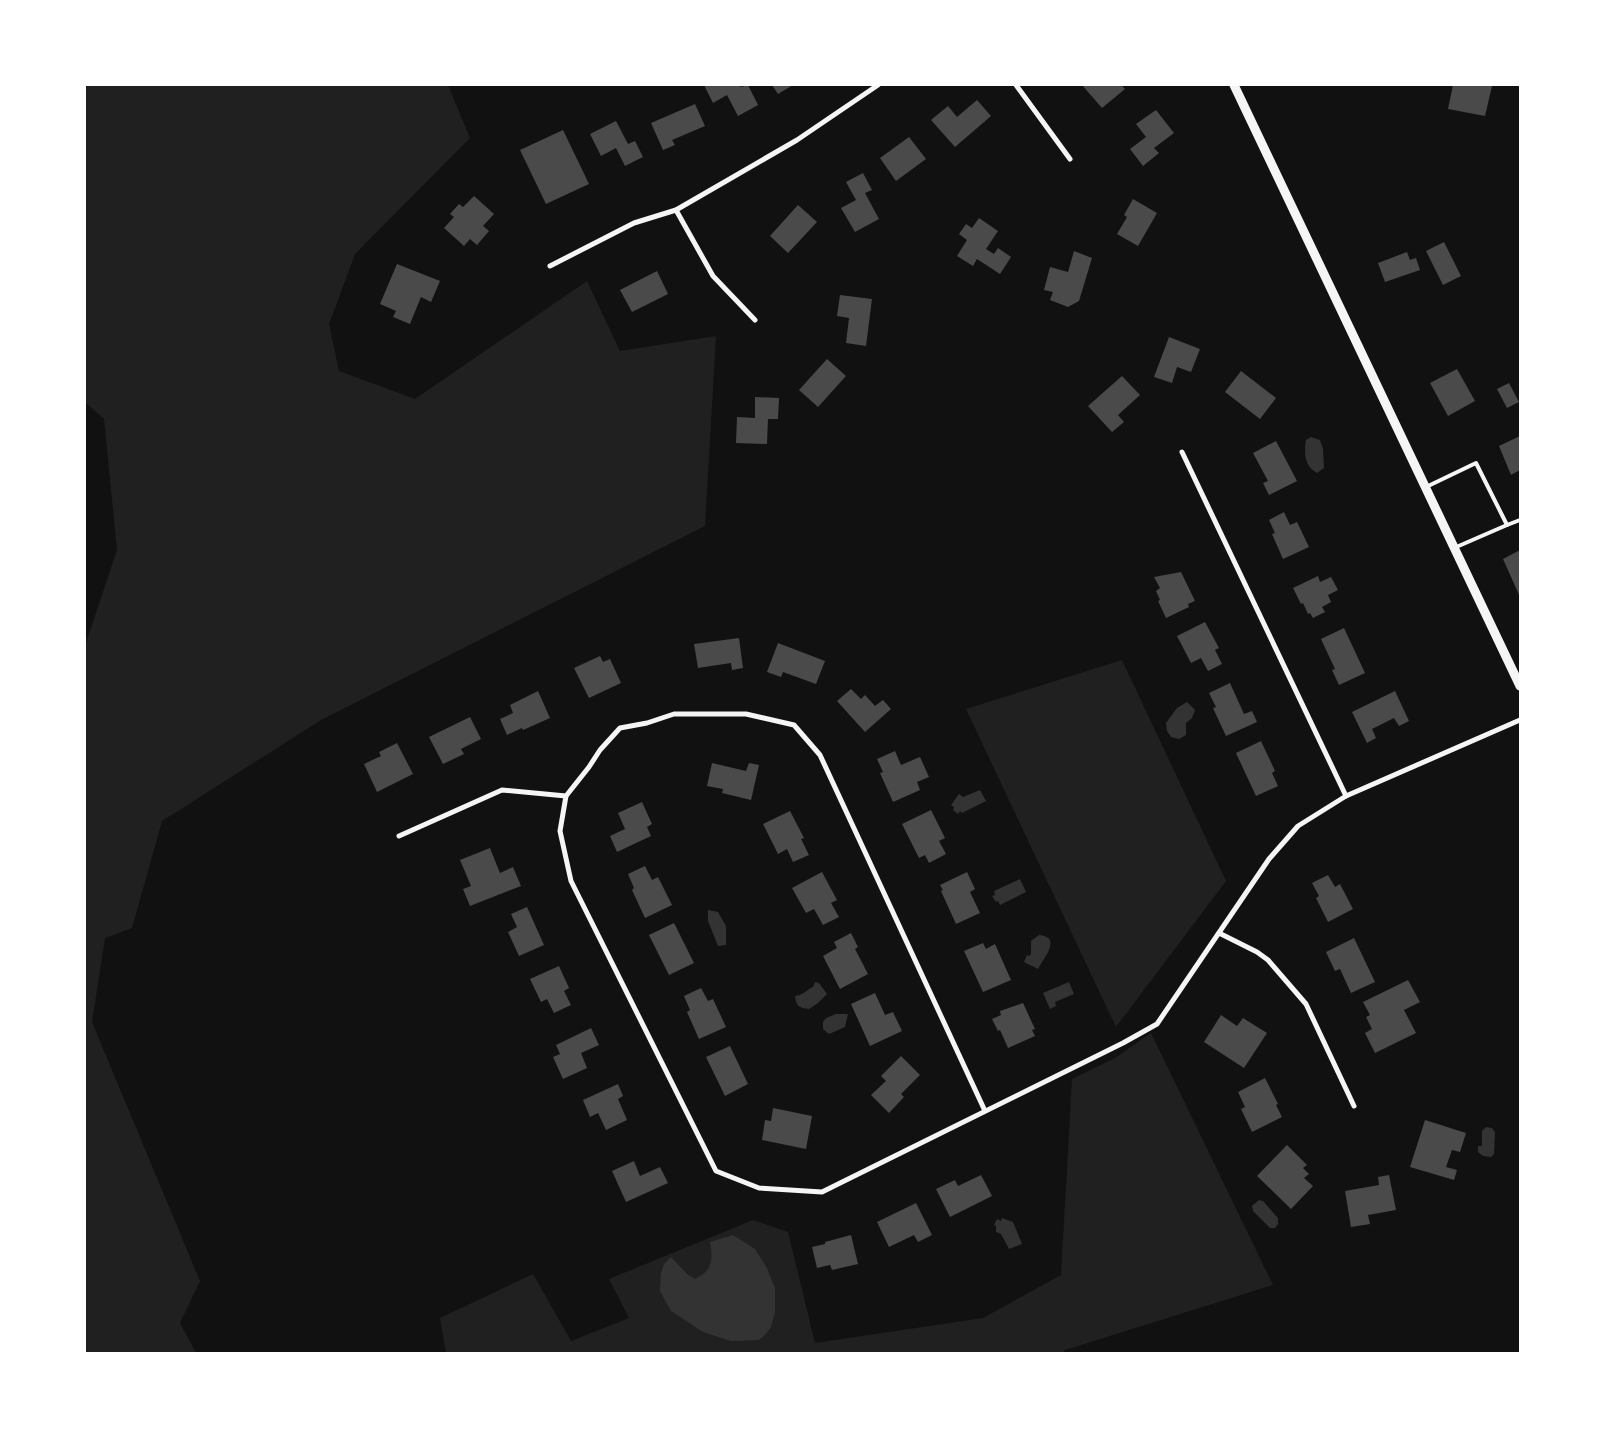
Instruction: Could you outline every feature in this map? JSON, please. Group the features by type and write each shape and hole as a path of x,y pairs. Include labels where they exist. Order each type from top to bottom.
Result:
{"street":[{"path":"550,266 634,223 676,210 797,140 878,85"},
{"path":"1016,85 1070,159"},
{"path":"1234,85 1520,686"},
{"path":"676,210 713,276 755,320"},
{"path":"1182,452 1346,796"},
{"path":"985,1111 820,755 794,725 746,714 674,714 647,723 620,728 600,750 566,796 560,831 572,880 716,1171 759,1188 822,1192 1123,1043 1157,1024 1269,859 1298,826 1346,796 1520,720"},
{"path":"399,836 502,790 566,796"},
{"path":"1219,933 1257,952 1268,960 1306,1004 1354,1106"}],"lane":[{"path":"1426,488 1476,464 1507,525"},
{"path":"1454,548 1520,520"}],"shaded area":[{"path":"85,85 448,85 470,138 355,254 329,324 339,371 415,399 587,281 620,351 716,336 705,526 321,720 162,821 132,928 105,938 92,1022 200,1281 180,1323 196,1353 85,1353 85,646 117,550 104,419 85,402"},
{"path":"1311,437 1320,440 1323,449 1324,468 1317,473 1310,467 1306,459 1306,440"},
{"path":"1122,660 1226,881 1116,1027 966,709"},
{"path":"1187,702 1195,710 1192,718 1186,723 1186,735 1179,739 1171,737 1167,731 1166,723 1177,708"},
{"path":"980,790 986,801 962,813 960,811 958,814 953,810 954,807 951,805 959,794 963,797"},
{"path":"1020,879 1026,892 1000,905 998,901 996,902 992,896 995,895 994,891"},
{"path":"708,910 718,912 726,926 726,945 718,946 708,921"},
{"path":"1039,935 1050,940 1051,944 1038,969 1024,962 1027,955 1031,954 1031,941"},
{"path":"815,982 819,983 827,994 809,1009 800,1007 796,1002 795,996 803,994 813,987"},
{"path":"1069,982 1074,994 1055,1002 1056,1006 1050,1009 1043,993"},
{"path":"836,1014 848,1014 845,1027 829,1034 823,1029 823,1022 826,1018"},
{"path":"1151,1033 1273,1285 1065,1350 1063,1353 446,1353 440,1318 533,1274 571,1341 629,1318 609,1279 753,1220 788,1232 815,1343 983,1318 1061,1275 1072,1079 1115,1058"},
{"path":"1486,1127 1492,1128 1495,1132 1494,1154 1491,1157 1483,1156 1478,1152 1478,1146 1482,1146 1482,1131"},
{"path":"1259,1200 1263,1201 1278,1218 1278,1224 1275,1228 1270,1228 1253,1211 1252,1206"},
{"path":"1002,1218 1013,1222 1022,1244 1009,1249 1001,1234 996,1232 996,1226 994,1225 997,1219 1001,1221"},
{"path":"733,1235 755,1249 767,1268 775,1288 775,1311 771,1327 759,1340 731,1341 703,1332 671,1311 660,1291 661,1273 664,1264 671,1257 687,1274 695,1279 705,1272 710,1264 710,1242"}],"building":[{"path":"704,85 739,85 741,87 748,85 758,105 738,116 727,95 713,103"},
{"path":"772,85 793,85 778,94"},
{"path":"1082,85 1121,85 1125,89 1102,108"},
{"path":"1453,85 1492,86 1485,116 1448,109"},
{"path":"977,100 991,116 955,147 931,120 948,106 957,117"},
{"path":"695,104 705,126 672,140 675,145 663,150 651,123"},
{"path":"1156,110 1174,133 1154,148 1159,153 1143,166 1130,149 1146,137 1136,124"},
{"path":"616,121 628,144 635,141 643,157 625,166 616,148 601,156 590,134"},
{"path":"563,130 589,184 546,204 520,150"},
{"path":"909,137 926,159 896,181 880,158"},
{"path":"863,173 872,190 865,193 879,219 855,232 841,208 856,200 846,182"},
{"path":"474,196 494,214 483,226 489,231 477,245 470,239 464,246 444,228 454,217 450,214 459,204 463,207"},
{"path":"1133,199 1157,213 1138,246 1117,234 1127,217 1124,215"},
{"path":"798,205 817,222 788,253 770,236"},
{"path":"979,218 998,231 986,249 994,254 998,248 1011,257 1000,274 977,259 973,266 957,256 967,240 959,234 966,224 972,228"},
{"path":"1444,242 1461,276 1443,285 1426,251"},
{"path":"1074,251 1092,258 1079,301 1068,307 1050,300 1053,292 1044,290 1050,267 1068,272"},
{"path":"1407,252 1410,260 1416,258 1420,270 1385,282 1378,263"},
{"path":"397,264 440,281 431,302 421,297 410,324 393,317 396,311 380,304"},
{"path":"657,271 668,294 632,312 620,290"},
{"path":"840,295 872,299 866,346 846,343 849,318 837,316"},
{"path":"1169,337 1200,349 1191,372 1177,367 1172,383 1154,377"},
{"path":"827,359 846,376 818,407 799,390"},
{"path":"1457,369 1475,401 1448,416 1430,383"},
{"path":"1241,371 1276,398 1260,419 1225,392"},
{"path":"1122,376 1140,395 1118,415 1124,422 1112,432 1088,406"},
{"path":"1509,383 1519,402 1507,408 1497,389"},
{"path":"755,397 779,398 778,419 768,419 767,444 736,443 737,417 755,418"},
{"path":"1520,436 1520,470 1511,475 1499,446"},
{"path":"1276,441 1297,481 1269,495 1263,483 1268,481 1253,453"},
{"path":"1284,512 1290,525 1297,522 1309,547 1283,559 1272,534 1275,533 1269,520"},
{"path":"1520,550 1520,597 1503,559"},
{"path":"1181,572 1195,601 1188,604 1189,607 1166,618 1158,601 1160,600 1156,591 1160,588 1154,577"},
{"path":"1318,576 1320,582 1331,577 1338,590 1328,595 1331,602 1322,607 1325,612 1313,618 1310,613 1308,614 1303,603 1301,604 1293,588"},
{"path":"1205,622 1219,648 1215,650 1222,664 1208,671 1201,658 1191,663 1177,636"},
{"path":"1344,628 1365,673 1339,685 1332,670 1335,669 1321,639"},
{"path":"739,638 743,668 732,670 731,663 698,668 694,644"},
{"path":"778,643 825,661 816,684 783,672 781,677 767,672"},
{"path":"600,656 603,662 610,659 621,683 589,698 574,668"},
{"path":"1230,683 1244,714 1252,711 1257,722 1226,736 1213,708 1216,707 1209,693"},
{"path":"851,689 861,699 865,695 875,706 883,700 891,709 865,732 837,701"},
{"path":"538,691 550,718 507,735 500,719 513,713 510,705"},
{"path":"1395,691 1409,721 1399,726 1394,718 1372,729 1376,738 1367,743 1352,712"},
{"path":"470,717 481,739 461,749 464,754 443,764 429,737"},
{"path":"1261,741 1275,771 1272,773 1278,786 1256,796 1236,753"},
{"path":"397,743 413,774 377,792 364,764 381,756 379,752"},
{"path":"895,751 901,765 920,757 929,777 917,782 920,790 893,802 880,773 883,772 877,759"},
{"path":"712,763 746,771 749,763 759,765 751,800 722,793 723,789 707,786"},
{"path":"642,802 652,824 647,827 651,836 617,852 610,836 625,829 618,813"},
{"path":"931,810 945,838 939,841 946,854 929,863 925,855 919,858 902,824"},
{"path":"790,811 804,838 801,839 809,855 793,862 787,849 778,854 763,824"},
{"path":"490,848 500,873 513,867 521,886 470,906 463,889 471,886 460,860"},
{"path":"645,866 652,880 658,877 672,905 645,918 632,890 634,888 628,874"},
{"path":"822,872 837,900 831,903 839,917 823,925 814,909 806,913 792,888"},
{"path":"967,872 975,889 970,892 980,913 956,924 940,885"},
{"path":"1328,875 1335,887 1340,884 1353,909 1328,922 1316,898 1319,896 1312,883"},
{"path":"527,907 544,945 519,956 508,932 517,927 511,914"},
{"path":"674,923 694,963 669,975 649,935"},
{"path":"851,933 858,947 855,949 868,974 840,989 823,956 837,948 834,942"},
{"path":"1354,938 1375,982 1351,993 1340,969 1335,971 1326,952"},
{"path":"983,943 986,949 995,944 1011,980 983,992 964,951"},
{"path":"559,966 569,988 564,991 571,1005 554,1013 547,999 541,1002 530,979"},
{"path":"1408,980 1420,1002 1404,1010 1416,1033 1375,1053 1365,1033 1372,1029 1366,1017 1370,1015 1363,1002"},
{"path":"701,988 708,1001 713,999 726,1027 699,1039 687,1012 690,1010 684,996"},
{"path":"875,993 885,1015 893,1012 902,1031 870,1046 851,1004"},
{"path":"1023,1003 1035,1029 1032,1030 1035,1036 1008,1048 1000,1030 998,1031 992,1019 1001,1015 1000,1011"},
{"path":"1221,1015 1237,1026 1243,1018 1267,1033 1244,1068 1204,1042"},
{"path":"591,1028 599,1045 581,1053 587,1068 563,1079 553,1057 560,1054 556,1045"},
{"path":"730,1046 748,1084 725,1096 706,1057"},
{"path":"901,1056 920,1075 901,1094 904,1097 889,1113 871,1095 886,1081 881,1076"},
{"path":"1265,1078 1278,1104 1276,1105 1282,1117 1252,1132 1241,1109 1245,1107 1238,1092"},
{"path":"618,1084 623,1096 618,1099 627,1120 606,1130 598,1113 590,1117 583,1100"},
{"path":"773,1108 812,1116 806,1149 762,1140 765,1120 771,1121"},
{"path":"1425,1120 1466,1133 1460,1152 1452,1150 1446,1167 1457,1170 1454,1180 1410,1167"},
{"path":"1287,1145 1307,1165 1303,1168 1309,1174 1304,1178 1313,1186 1291,1209 1257,1176"},
{"path":"634,1161 640,1176 660,1167 668,1183 626,1202 612,1171"},
{"path":"981,1175 992,1196 950,1217 936,1189 955,1180 958,1186"},
{"path":"1389,1175 1396,1210 1368,1215 1370,1224 1351,1227 1345,1191 1379,1185 1378,1177"},
{"path":"916,1203 932,1235 918,1242 914,1235 889,1247 877,1222"},
{"path":"851,1235 858,1264 832,1270 830,1265 817,1268 812,1247"}]}
